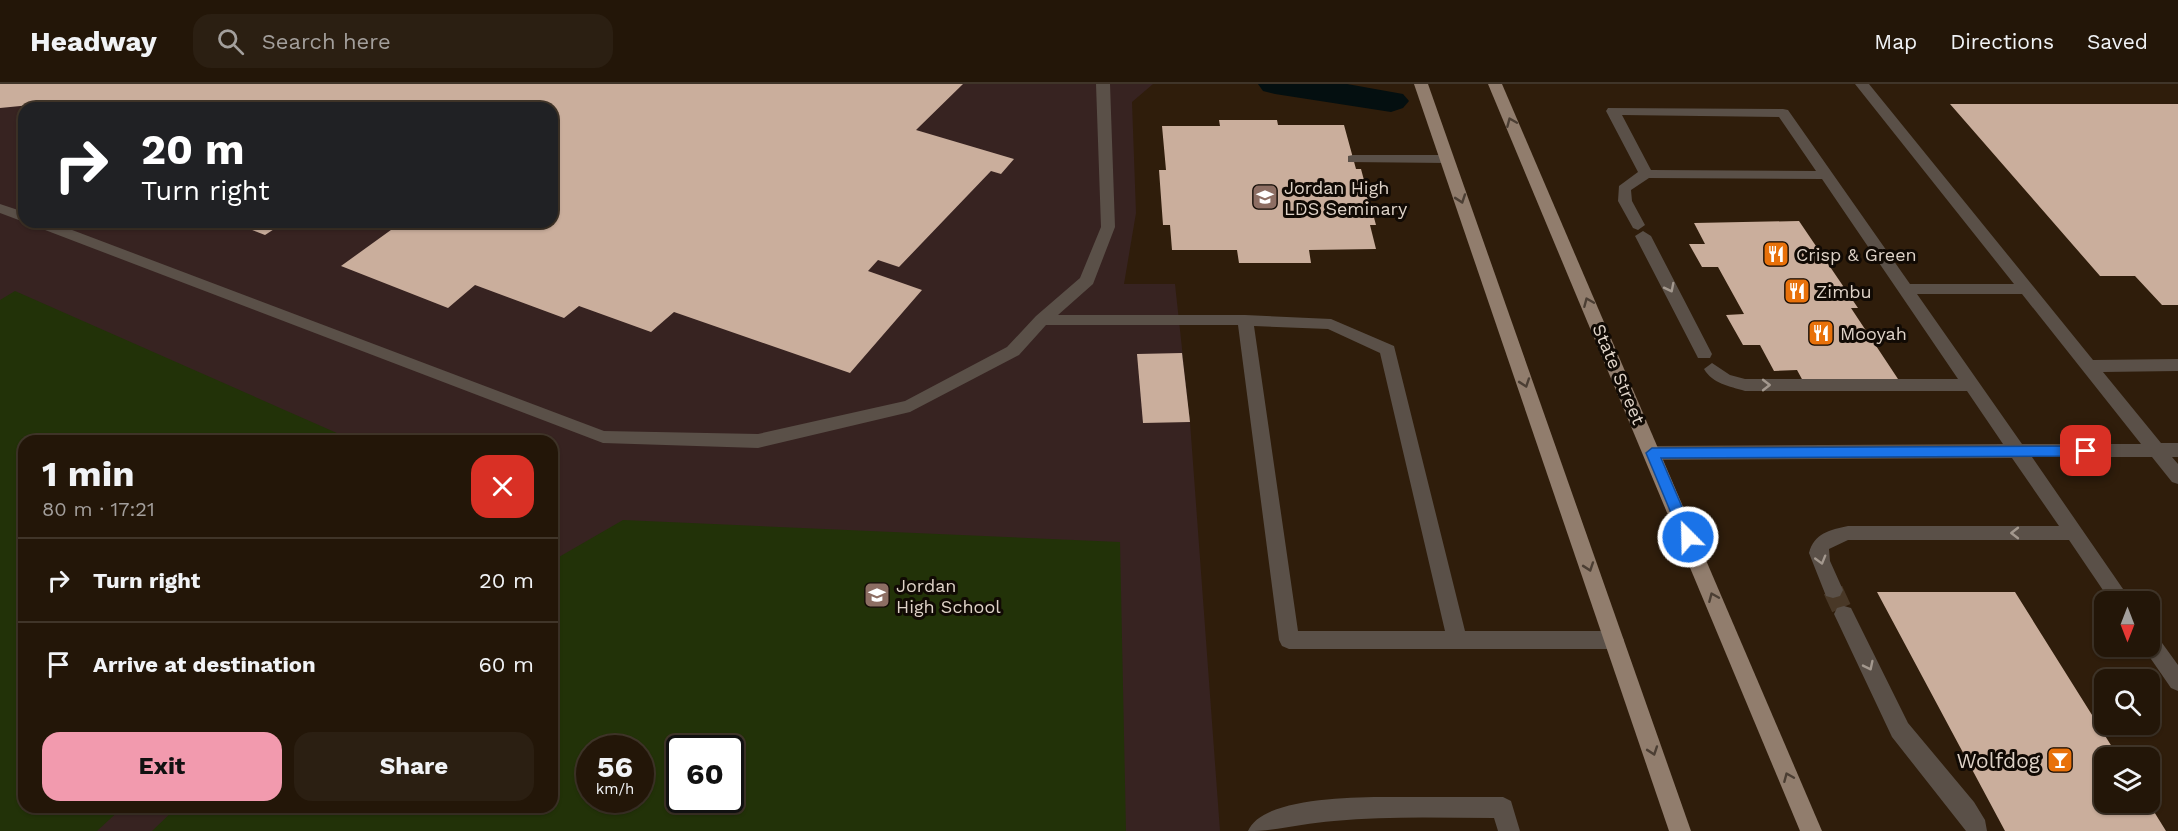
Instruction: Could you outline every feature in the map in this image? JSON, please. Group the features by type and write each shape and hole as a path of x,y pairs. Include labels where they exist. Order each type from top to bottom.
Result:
{"main road":[{"path":"1420,84 1680,831"},
{"name":"State Street","path":"1495,84 1811,831"}],"lane":[{"path":"54,228 603,437 758,441 910,406 1013,351 1042,320 1087,280 1108,227 1102,84"},
{"path":"1862,84 2178,477"},
{"path":"1646,174 1613,111 1783,113 2114,591"},
{"path":"1353,159 1447,159"},
{"path":"1825,175 1646,174 1632,181 1624,189 1625,201 1708,362 1724,379 1745,385 1972,385"},
{"path":"0,208 18,215"},
{"path":"1905,289 2027,289"},
{"path":"1042,320 1245,320 1331,324 1388,350 1458,641"},
{"path":"1245,320 1290,640 1614,640"},
{"path":"2089,366 2178,365"},
{"path":"1652,453 2178,450"},
{"path":"1833,590 1817,556 1819,547 1829,536 1848,533 2074,533"},
{"path":"1844,614 1900,730 1966,810 1977,828"},
{"path":"2160,656 2178,682"},
{"path":"1259,831 1262,826 1280,816 1327,809 1503,808 1509,831"}],"shaded area":[{"name":"Jordan High School","path":"0,84 1153,84 1132,102 1136,213 1124,284 1175,284 1190,422 1220,831 0,831"}],"green space":[{"path":"15,291 341,435 18,435 18,813 116,813 97,831 0,831 0,300"},
{"path":"623,520 1120,542 1126,831 152,831 171,813 558,813 558,558"}],"building":[{"path":"0,84 963,84 916,130 1014,159 1001,174 991,171 899,267 878,260 868,271 922,290 850,373 674,312 651,332 579,306 564,318 475,285 448,308 341,266 394,228 558,228 558,102 236,102 230,100 226,102 18,102 18,106 0,108"},
{"path":"1950,104 2178,104 2178,305 2162,305 2135,276 2100,276"},
{"name":"Jordan High LDS Seminary","path":"1219,120 1277,120 1278,125 1344,125 1356,169 1361,169 1376,225 1370,225 1376,249 1309,250 1311,263 1239,263 1237,250 1172,250 1170,225 1163,225 1159,170 1166,170 1162,126 1220,126"},
{"path":"1799,221 1858,308 1851,308 1898,379 1803,381 1797,370 1774,371 1760,345 1743,345 1726,315 1744,314 1718,267 1702,267 1689,244 1705,244 1694,223"},
{"path":"247,228 276,228 265,235"},
{"path":"1182,353 1190,422 1143,423 1137,354"},
{"path":"1877,592 2015,592 2094,718 2094,735 2105,735 2112,747 2094,747 2094,813 2155,813 2166,831 2005,831"}],"waterway":[{"path":"1275,84 1391,101"}],"tunnel":[{"path":"1833,590 1844,614"}],"place":[{"name":"Jordan High LDS Seminary","path":"1265,197"},
{"name":"Crisp & Green","path":"1776,254"},
{"name":"Zimbu","path":"1797,291"},
{"name":"Mooyah","path":"1821,333"},
{"name":"Jordan High School","path":"877,595"},
{"name":"Wolfdog","path":"2060,760"}],"route":[{"path":"1688,537 1652,453 2086,451"}]}
